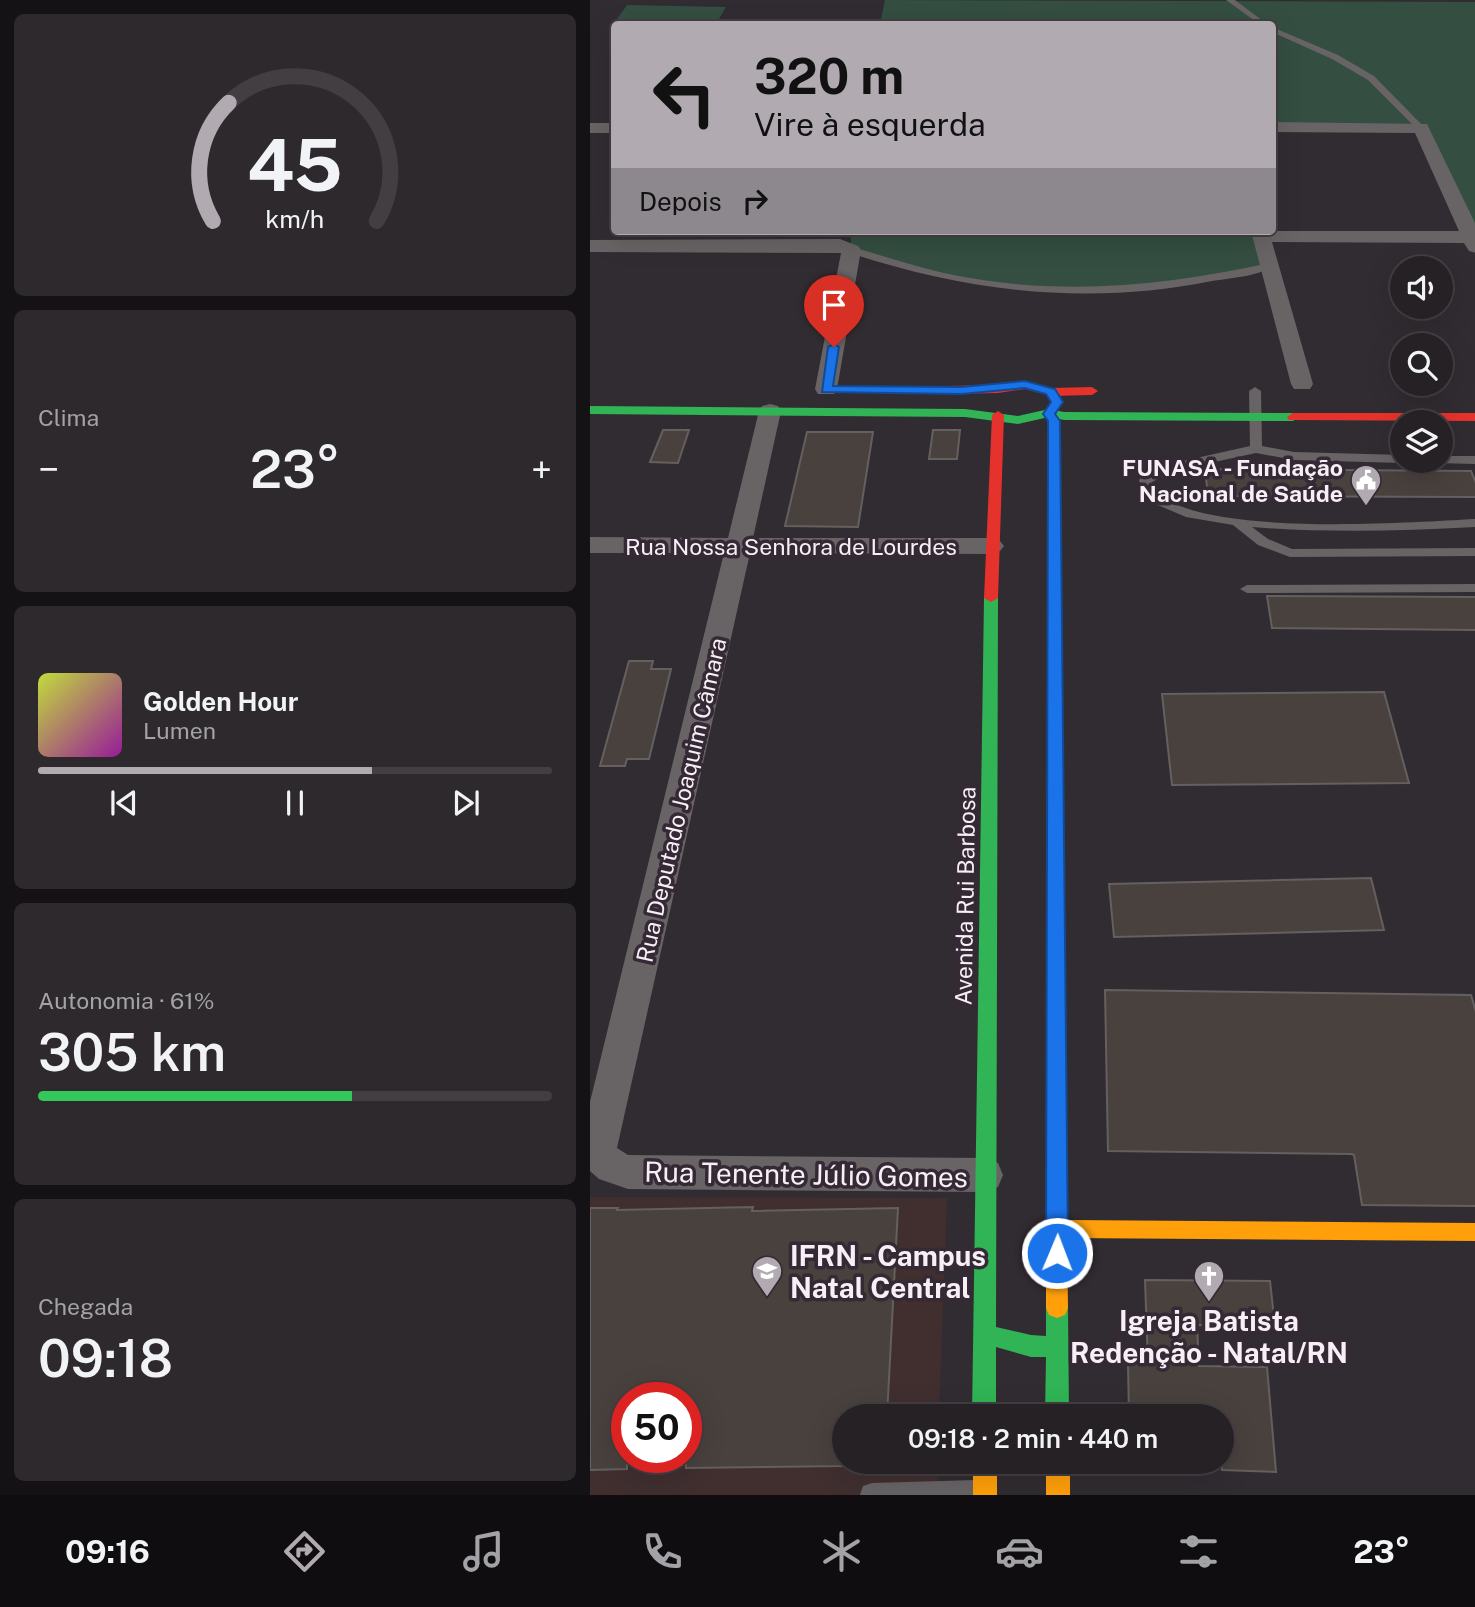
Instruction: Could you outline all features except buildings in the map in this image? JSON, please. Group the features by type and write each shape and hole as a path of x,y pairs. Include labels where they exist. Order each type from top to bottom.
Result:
{"main road":[{"path":"934,390 998,389 1025,385 1051,392 1115,391"},
{"name":"Avenida Rui Barbosa","path":"984,1404 991,547 998,415 991,412 986,402 987,397 998,389"},
{"path":"961,390 975,395 979,403 972,411 965,413"},
{"path":"1049,414 1057,402 1051,392"},
{"path":"590,410 965,413 1030,419 1049,414 1475,417"},
{"path":"945,413 984,423 995,435"},
{"path":"1049,414 1054,421 1057,1404"},
{"path":"1058,1229 1475,1232"},
{"path":"984,1334 1031,1346 1055,1347"},
{"path":"985,1474 985,1493"},
{"path":"1058,1474 1058,1495"}],"street":[{"path":"1276,127 1421,128 1474,240 1276,234"},
{"path":"590,128 611,128"},
{"path":"1261,235 1303,389"},
{"path":"590,246 840,245 851,250 826,389"},
{"name":"Rua Deputado Joaquim Câmara","path":"628,1172 612,1169 602,1159 598,1148 770,411"},
{"name":"Rua Nossa Senhora de Lourdes","path":"590,545 991,547"},
{"name":"Rua Tenente Júlio Gomes","path":"628,1172 984,1175"}],"lane":[{"path":"1230,0 1259,21"},
{"path":"1276,31 1335,57 1371,78 1421,128"},
{"path":"851,250 882,261 960,281 1061,292 1144,289 1268,266"},
{"path":"1254,391 1256,449"},
{"path":"1390,459 1294,456 1256,449 1169,468 1145,481 1145,489 1155,499 1175,511 1203,519 1238,523 1291,526 1475,523"},
{"path":"1453,460 1475,460"},
{"path":"1238,523 1263,542 1291,553 1475,552"},
{"path":"1247,589 1475,588"},
{"path":"872,1495 985,1493"}],"shaded area":[{"name":"IFRN - Campus Natal Central","path":"590,1197 947,1198 939,1404 832,1404 832,1474 937,1474 936,1495 590,1495"}],"green space":[{"path":"885,0 1475,2 1475,237 1421,129 1276,127 1276,21 881,21"},
{"path":"627,5 726,7 718,21 616,21"},
{"path":"846,235 1261,235 1269,266 1109,291 960,280 851,250 851,238"}],"traffic: fast":[{"path":"590,410 965,413 1018,420 1049,413 1064,416 1293,417"},
{"path":"984,1404 991,598"},
{"path":"1055,668 1056,1097"},
{"path":"1057,1308 1057,1404"},
{"path":"984,1334 1031,1346 1055,1347"}],"traffic: slow":[{"path":"1049,413 1054,421 1055,668"},
{"path":"1056,1097 1057,1308"},
{"path":"1058,1229 1476,1232"},
{"path":"985,1474 985,1495"},
{"path":"1058,1474 1058,1495"}],"traffic: jam":[{"path":"947,390 998,389 1025,385 1051,392 1092,391"},
{"path":"991,598 998,415"},
{"path":"1293,417 1476,417"}],"place":[{"name":"FUNASA - Fundação Nacional de Saúde","path":"1366,507"},
{"name":"IFRN - Campus Natal Central","path":"767,1298"},
{"name":"Igreja Batista Redenção - Natal/RN","path":"1209,1303"}],"route":[{"path":"834,347 826,389 961,390 1025,385 1039,387 1056,397 1055,408 1049,414 1054,421 1057,1253"}]}
